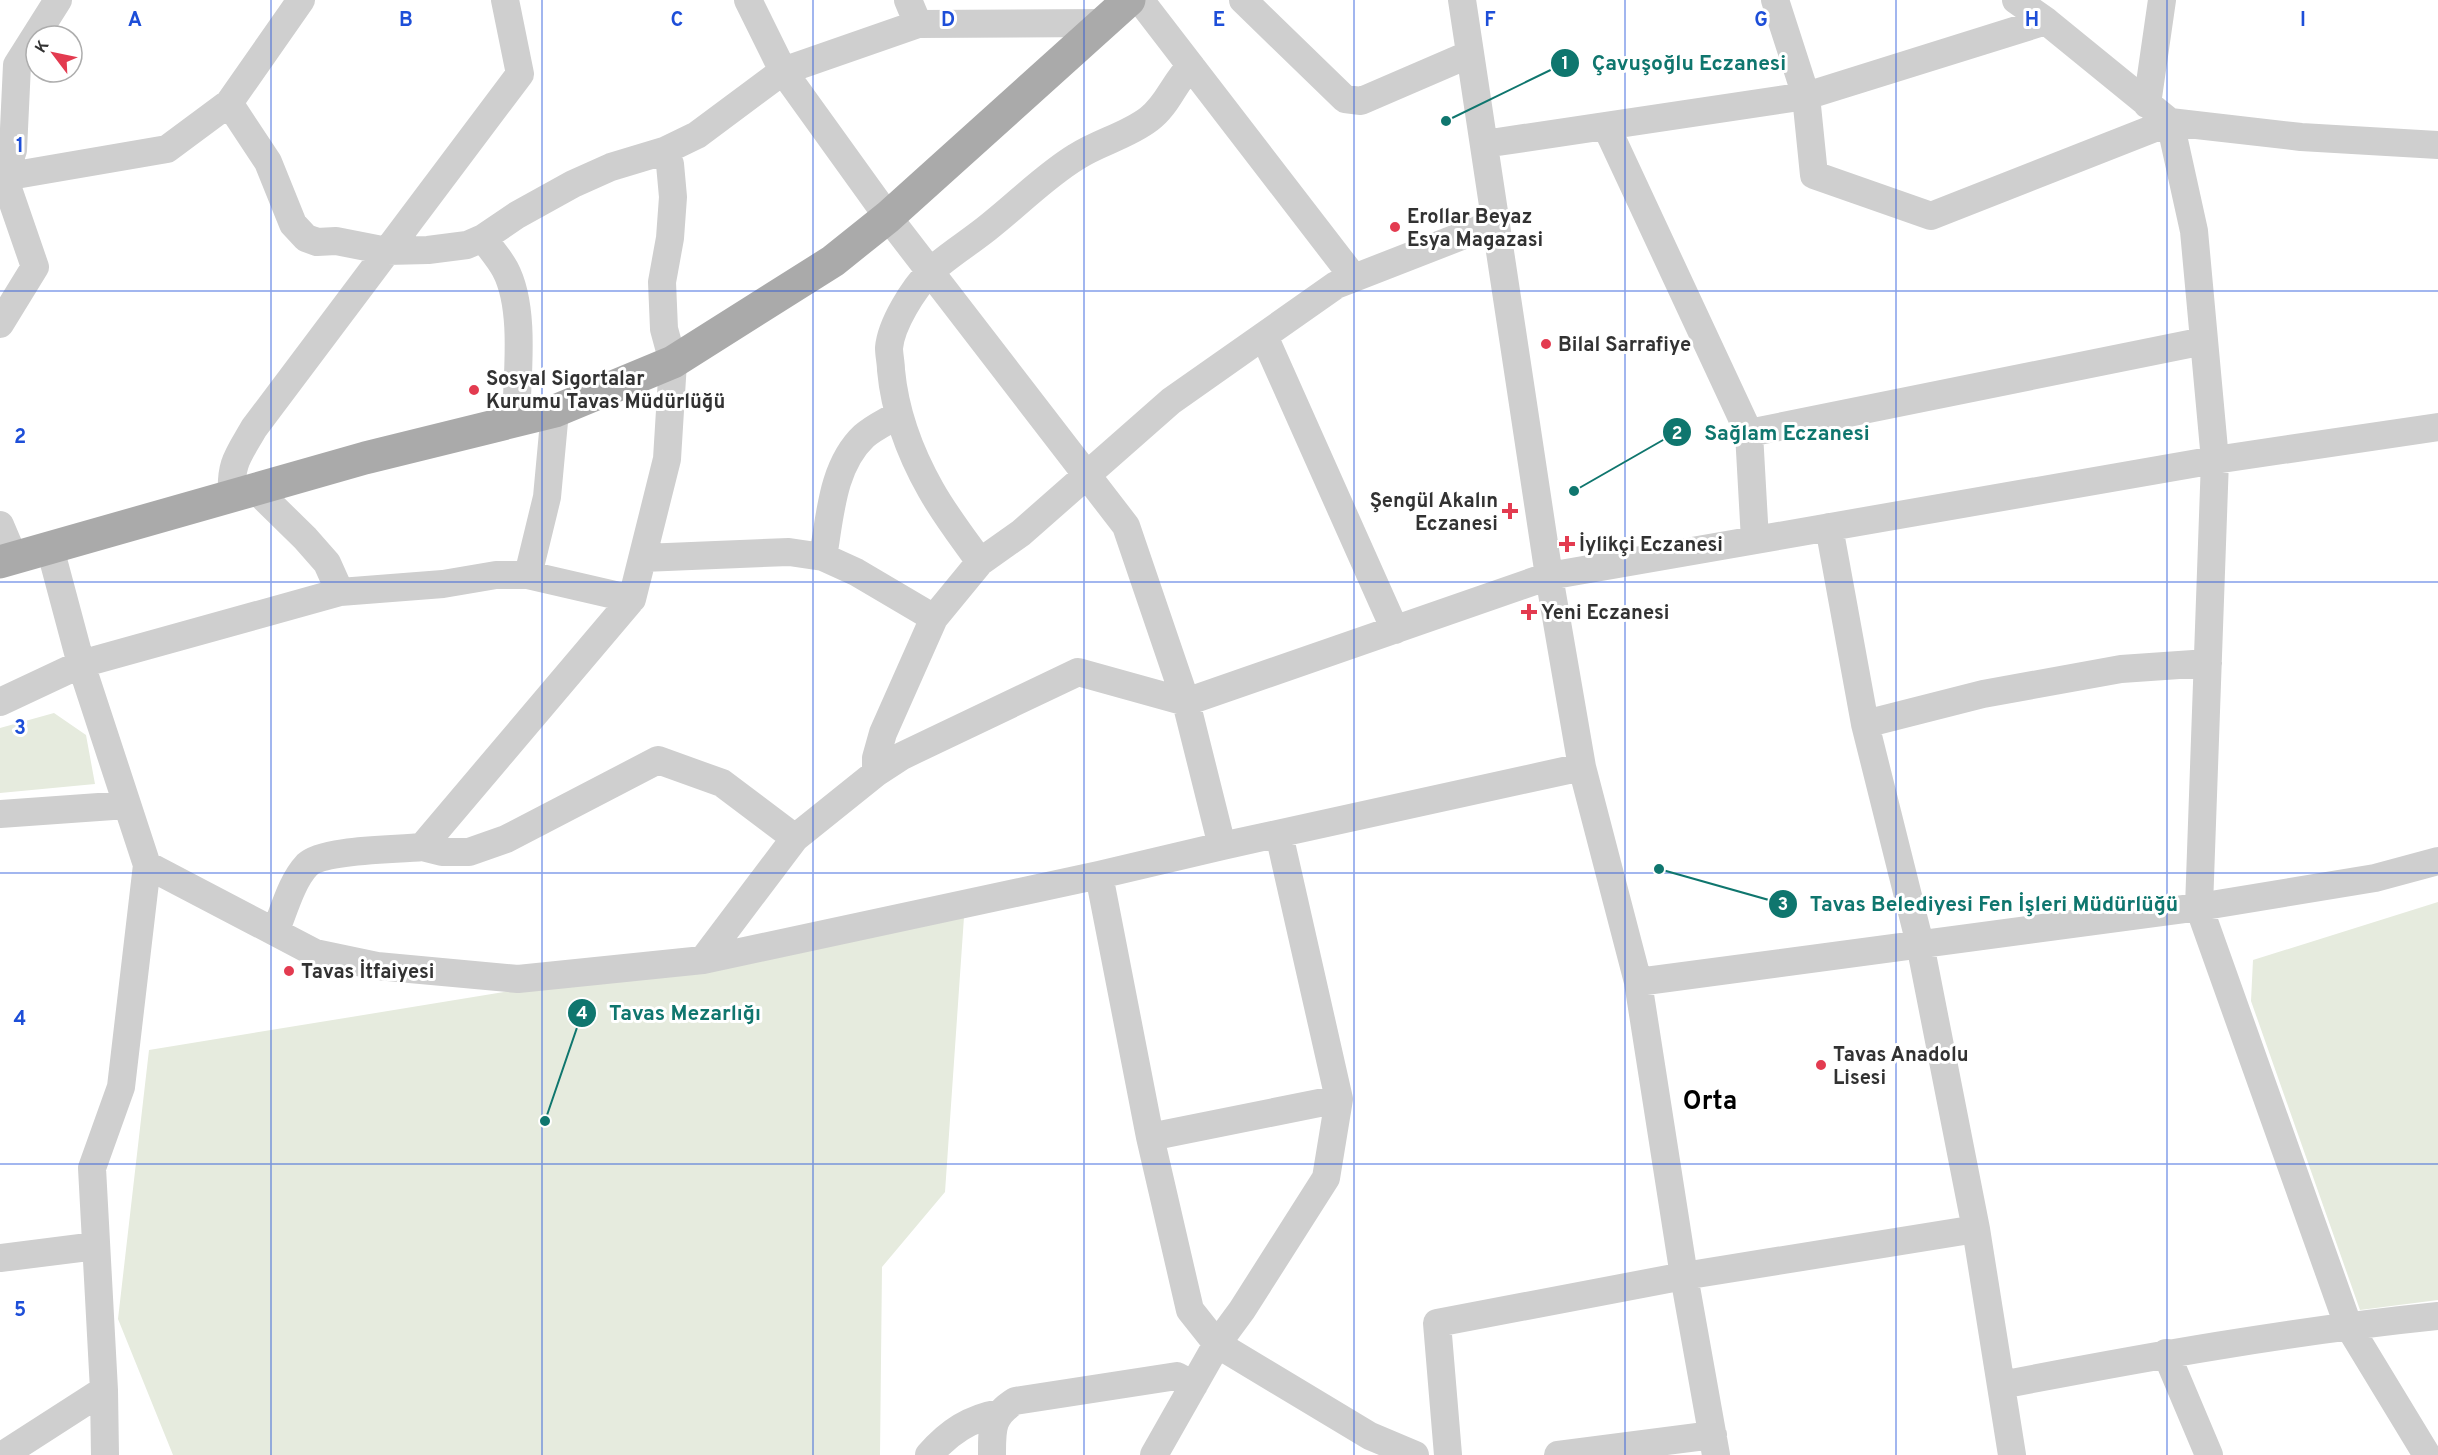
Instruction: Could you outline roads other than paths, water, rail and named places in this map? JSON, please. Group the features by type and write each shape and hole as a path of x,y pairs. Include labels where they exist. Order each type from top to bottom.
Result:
{"main road":[{"path":"7,560 364,459 555,411 673,362 833,261 888,217 1129,0"}],"street":[{"path":"0,324 35,267 2,176 13,150 17,65 58,0"},
{"path":"340,592 327,563 305,538 244,493 231,477 233,463 254,428 519,74 505,0"},
{"path":"748,0 783,71 888,217 1126,526 1186,702 1222,846"},
{"path":"1140,0 1354,278"},
{"path":"1243,0 1345,99 1354,101 1368,98 1470,54"},
{"path":"1462,0 1548,576 1582,766 1638,982 1684,1276 1715,1445 1558,1455"},
{"path":"1775,0 1806,96 1814,175 1931,216 2170,122 2301,137 2438,145"},
{"path":"2016,0 2046,21 2170,122 2194,231 2215,460 2199,907 2348,1325 2427,1455"},
{"path":"2147,104 2162,0"},
{"path":"2,176 167,149 229,103 290,4"},
{"path":"229,103 268,162 293,224 301,235 317,242 336,241 387,251 467,245 483,238 517,215 573,184 611,167 664,152 697,135 783,71 913,12 1026,12 1103,23"},
{"path":"1484,144 1806,96 2046,21"},
{"path":"980,562 932,493 912,454 893,392 889,348 894,331 909,300 930,272 1060,167 1152,117 1162,106 1180,76 1191,66"},
{"path":"1606,126 1749,433 1755,540"},
{"path":"422,847 632,599 667,459 673,362 664,329 662,282 673,197 670,164 664,152"},
{"path":"876,773 876,758 883,732 934,618 980,562 1021,533 1171,401 1336,285 1495,223"},
{"path":"483,238 505,268 518,315 516,420"},
{"path":"1264,336 1395,630"},
{"path":"1749,433 2204,341"},
{"path":"528,575 547,497 555,411"},
{"path":"823,557 836,490 844,464 865,436 899,414"},
{"path":"703,960 795,838 876,773 902,756 1078,672 1186,702 1548,576 2215,460 2438,427"},
{"path":"0,525 7,560"},
{"path":"1829,527 1865,724 1920,944 1976,1229 2012,1455"},
{"path":"50,548 81,664 147,865 122,1087 92,1168 104,1390 105,1455"},
{"path":"642,558 789,552 823,557 856,572 934,618"},
{"path":"0,702 81,664 340,592 443,584 496,575 528,575 632,599"},
{"path":"1865,724 1983,694 2121,669 2208,663"},
{"path":"275,932 298,876 309,863 322,856 355,851 422,847 442,852 469,852 506,839 658,760 722,783 795,838"},
{"path":"147,865 315,953 377,966 518,979 703,960 1099,875 1582,766"},
{"path":"0,814 127,806"},
{"path":"1154,1455 1217,1344 1242,1310 1326,1178 1338,1099 1279,834"},
{"path":"1638,982 2199,907 2376,878 2438,861"},
{"path":"1099,875 1149,1137 1191,1310 1217,1344 1365,1446 1415,1455"},
{"path":"1149,1137 1338,1099"},
{"path":"1448,1455 1437,1323 1684,1276 1976,1229"},
{"path":"0,1258 96,1246"},
{"path":"2001,1384 2166,1353 2348,1325 2438,1316"},
{"path":"2166,1353 2208,1455"},
{"path":"992,1455 992,1428 1000,1413 1015,1401 1177,1376 1194,1385"},
{"path":"3,1455 104,1390"},
{"path":"929,1455 940,1442 966,1424 1000,1413"}],"place":[{"name":"Çavuşoğlu Eczanesi","path":"1446,121"},
{"name":"Erollar Beyaz Esya Magazasi","path":"1395,227"},
{"name":"Bilal Sarrafiye","path":"1546,344"},
{"name":"Sosyal Sigortalar Kurumu Tavas Müdürlüğü","path":"474,390"},
{"name":"Sağlam Eczanesi","path":"1574,491"},
{"name":"Şengül Akalın Eczanesi","path":"1510,511"},
{"name":"İylikçi Eczanesi","path":"1567,544"},
{"name":"Yeni Eczanesi","path":"1529,612"},
{"name":"Tavas Belediyesi Fen İşleri Müdürlüğü","path":"1659,869"},
{"name":"Tavas İtfaiyesi","path":"289,971"},
{"name":"Tavas Anadolu Lisesi","path":"1821,1065"},
{"name":"Tavas Mezarlığı","path":"545,1121"}],"district":[{"name":"Orta","path":"1710,1100"}]}
